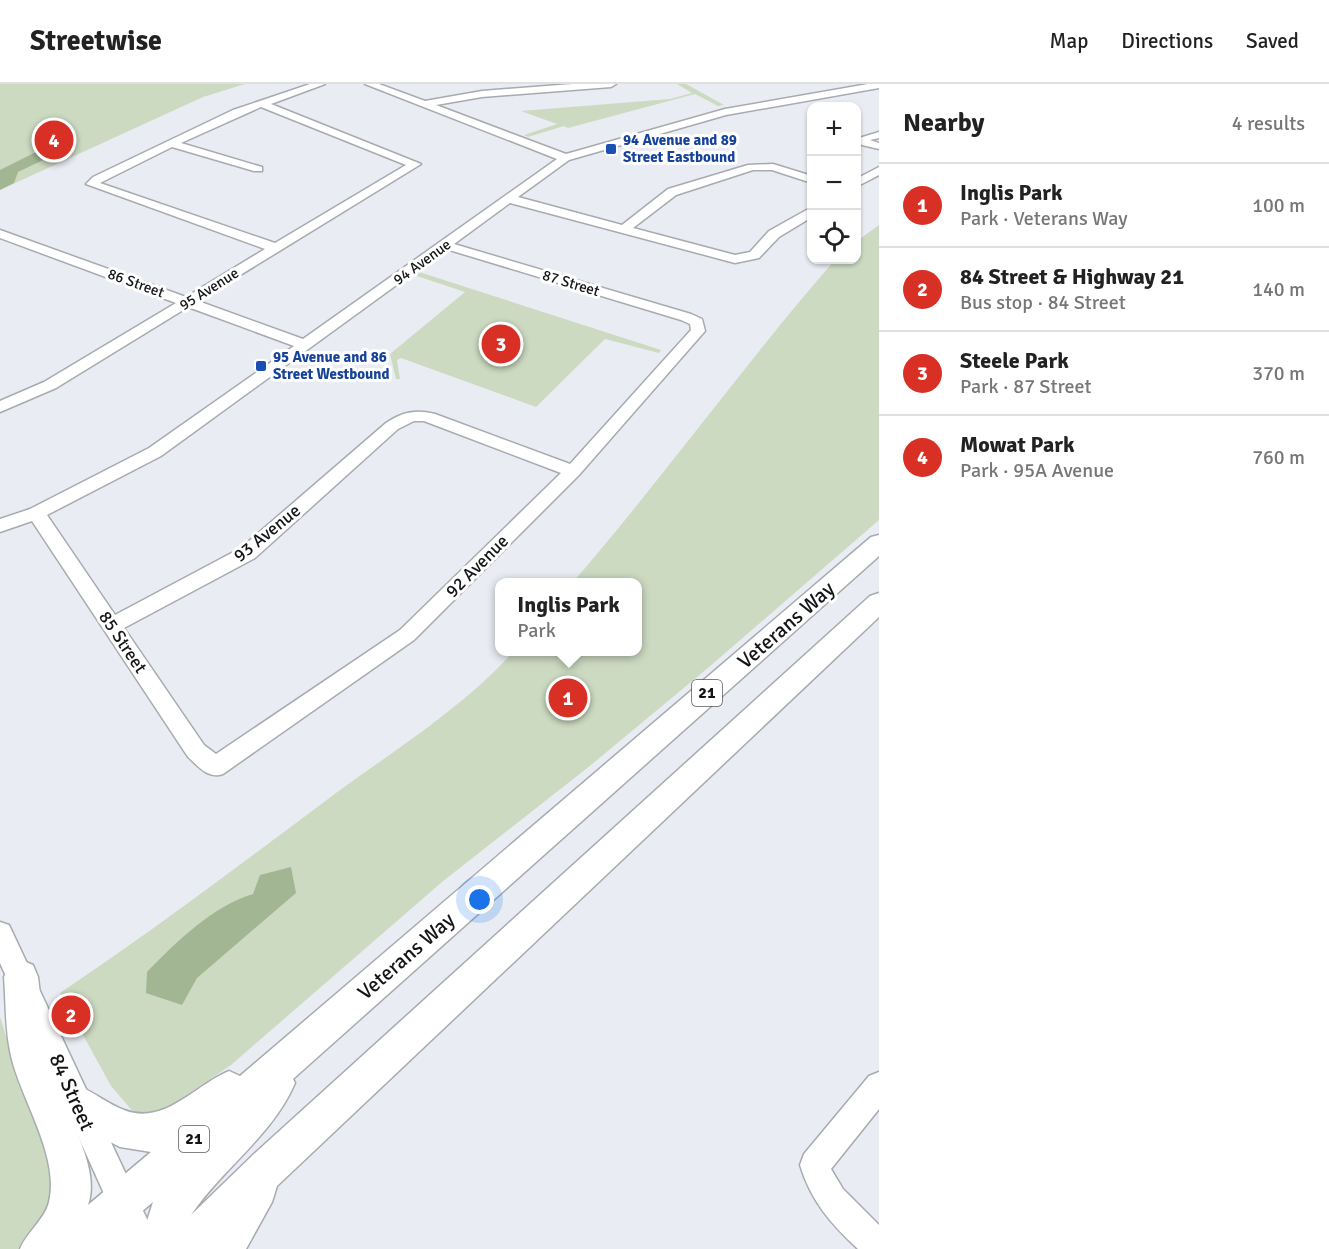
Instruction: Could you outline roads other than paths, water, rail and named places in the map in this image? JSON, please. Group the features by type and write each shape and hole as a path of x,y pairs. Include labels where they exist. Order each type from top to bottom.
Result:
{"main road":[{"name":"Veterans Way","path":"68,1249 879,543"},
{"path":"185,1249 269,1167 879,602"},
{"path":"21,977 29,1056 67,1158 73,1186 64,1218 56,1233 41,1249"},
{"path":"159,1249 169,1212 182,1193 256,1112 297,1052"},
{"path":"79,1105 124,1132 149,1134 181,1122 226,1091 267,1078"},
{"path":"224,1249 242,1220 269,1167"},
{"path":"114,1249 122,1200"}],"street":[{"path":"275,248 92,184 97,179 237,112 320,84"},
{"path":"370,84 565,158"},
{"path":"426,104 482,94 611,84"},
{"name":"94 Avenue","path":"0,526 36,513 155,452 565,158 724,112 879,85"},
{"name":"95 Avenue","path":"0,407 50,385 415,164 262,104"},
{"path":"879,135 862,138 866,143 879,146"},
{"path":"172,144 258,169"},
{"path":"623,230 672,192 763,165 807,178"},
{"path":"861,181 879,170"},
{"path":"510,199 728,258 742,259 754,255 779,230 807,214"},
{"name":"86 Street","path":"0,234 306,345"},
{"name":"87 Street","path":"445,245 697,322"},
{"name":"92 Avenue","path":"215,767 407,635 573,471 697,333 697,322"},
{"name":"93 Avenue","path":"112,625 248,553 392,426 406,417 419,415 429,417 573,471"},
{"name":"85 Street","path":"36,513 196,751 215,767"},
{"name":"84 Street","path":"0,934 145,1249"},
{"path":"879,1086 815,1165 822,1188 833,1203 879,1247"}],"place":[{"name":"Mowat Park","path":"54,140"},
{"name":"94 Avenue and 89 Street Eastbound","path":"611,149"},
{"name":"Steele Park","path":"501,344"},
{"name":"95 Avenue and 86 Street Westbound","path":"261,366"},
{"name":"Inglis Park","path":"568,698"},
{"name":"84 Street & Highway 21","path":"71,1015"}]}
